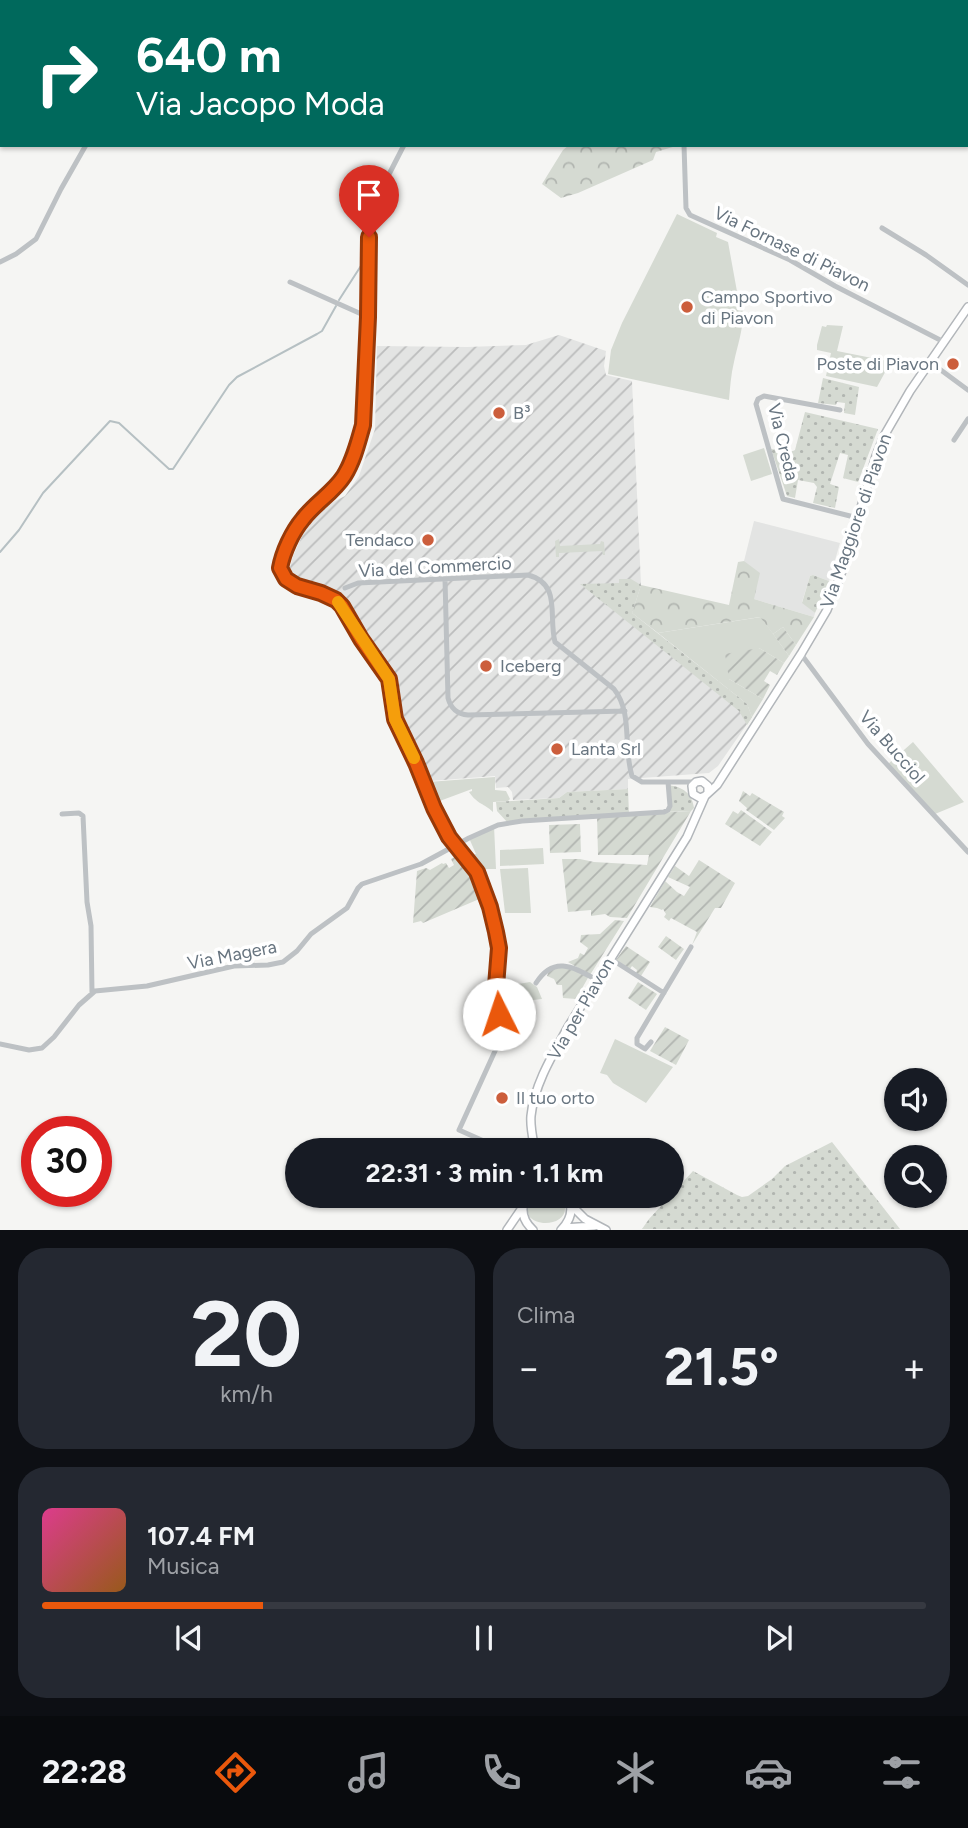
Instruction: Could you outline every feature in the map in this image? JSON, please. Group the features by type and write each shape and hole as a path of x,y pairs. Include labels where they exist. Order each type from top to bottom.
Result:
{"main road":[{"name":"Via Maggiore di Piavon","path":"701,794 717,785 827,610 881,441 901,404 968,307"},
{"path":"700,782 708,786 701,794 692,786 700,782 724,772"},
{"name":"Via per Piavon","path":"533,1138 531,1120 534,1102 560,1041 662,878 696,818 701,794"},
{"path":"507,1230 523,1208"},
{"path":"523,1208 526,1223 533,1230"},
{"path":"562,1229 568,1222 571,1208"},
{"path":"574,1208 584,1219 606,1230"},
{"path":"562,1229 596,1226"}],"street":[{"path":"0,262 36,239 85,147"},
{"path":"403,147 373,206 369,220 363,425 345,475 334,490 299,524 280,568 286,579 297,586 321,593 342,606 389,679 395,719 438,817 455,845 477,872 499,948 496,986 500,1028 495,1051 459,1130 477,1138"},
{"name":"Via Fornase di Piavon","path":"684,147 686,208 690,215 790,260 944,342"},
{"path":"882,228 968,285"},
{"path":"290,282 368,317"},
{"path":"930,362 968,390"},
{"name":"Via Creda","path":"840,410 764,396 758,399 756,404 783,499 858,517"},
{"path":"954,440 968,419"},
{"name":"Via del Commercio","path":"345,587 358,583 528,575 541,580 551,595 555,642 614,689 621,699 625,711 632,776 642,782 700,782"},
{"path":"445,579 448,698 457,712 468,715 625,711"},
{"name":"Via Bucciol","path":"801,654 868,744 968,852"},
{"name":"Via Magera","path":"92,993 147,986 234,966 283,962 297,951 311,934 346,908 362,884 421,864 498,825 664,812 670,806 668,782"},
{"name":"Via del Commercio","path":"677,783 701,794"},
{"path":"0,1044 29,1050 42,1048 92,993 91,926 87,902 83,816 79,813 62,814"},
{"path":"651,1042 645,1049 638,1044 636,1038 691,947"},
{"path":"611,958 664,993"},
{"path":"536,984 545,971 563,965 597,980"}],"shaded area":[{"path":"559,335 606,351 606,375 632,381 641,585 632,613 747,704 752,717 718,766 709,773 628,779 628,789 567,792 559,798 513,800 508,787 496,788 495,776 430,781 400,713 396,682 390,670 332,592 298,579 289,571 303,534 327,505 345,496 359,476 375,429 377,346 526,345"},
{"path":"754,521 840,543 829,581 810,576 802,602 815,613 814,617 754,599 744,561"}],"green space":[{"path":"567,147 673,147 656,152 653,160 561,198 542,184"},
{"name":"Campo Sportivo di Piavon","path":"677,214 717,233 716,237 728,242 743,314 729,400 608,374 611,350 622,323"},
{"path":"822,326 843,326 837,351 887,361 889,365 877,387 826,376 831,353 817,350 817,345"},
{"path":"823,378 859,387 855,415 844,413 845,403 818,403"},
{"path":"805,412 878,429 858,482 843,478 848,455 840,453 830,484 839,487 835,508 813,503 817,487 814,483 798,480 795,498 787,496 771,449 795,450"},
{"path":"764,448 772,474 751,481 743,455"},
{"path":"559,539 560,546 604,542 605,555 602,551 559,553 559,557 556,557 555,541"},
{"path":"744,561 760,573 754,599 814,617 796,645 783,627 773,634 760,617 658,633 632,613 641,585 729,605 738,562"},
{"path":"810,576 829,581 815,613 802,603"},
{"path":"619,579 631,579 641,585 632,613 747,704 752,717 747,725 739,711 580,584 619,583"},
{"path":"761,617 789,656 784,663 759,648 729,679 763,699 752,717 747,704 658,633"},
{"path":"783,627 796,645 789,656 773,634"},
{"path":"759,648 784,663 777,675 770,671 764,681 770,685 763,699 729,679 725,654"},
{"path":"913,742 964,802 935,814 888,764"},
{"path":"495,777 495,790 506,791 510,799 493,802 493,812 472,796 469,792 472,789 437,802 428,782"},
{"path":"668,785 678,787 689,795 694,808 691,811 664,812 668,810"},
{"path":"628,789 629,814 508,823 497,811 496,802 559,798 567,792"},
{"path":"743,791 750,796 752,793 784,812 782,816 785,818 774,830 746,810 739,801"},
{"path":"741,810 772,832 760,846 725,824 733,811 738,814"},
{"path":"691,811 627,918 605,914 591,916 591,910 568,912 562,859 647,865 649,855 598,855 597,816"},
{"path":"580,824 581,852 550,853 549,825"},
{"path":"494,826 496,869 482,869 472,855 476,854 469,838"},
{"path":"543,848 544,864 500,866 500,850"},
{"path":"458,855 468,864 484,897 423,923 413,923 417,871 426,868 430,870 442,863 446,863 449,868 454,865 451,859"},
{"path":"699,860 735,883 721,908 715,908 692,945 697,932 671,918 669,921 664,917 666,914 663,909 650,907 665,881 684,896 690,887 668,877 675,866 689,876"},
{"path":"528,868 531,913 505,913 500,869"},
{"path":"615,920 624,921 590,975 568,962 578,958 580,953 584,955 588,948 580,942 581,935 600,934"},
{"path":"666,936 684,949 676,960 658,947"},
{"path":"626,946 650,962 641,976 632,966 630,969 616,960"},
{"path":"565,965 589,976 576,999 563,998 562,985 557,985 554,979 547,976 550,968"},
{"path":"530,982 537,987 542,999 515,1002 517,1022 507,1023 507,986"},
{"path":"638,982 657,994 646,1010 628,998"},
{"path":"665,1027 689,1040 676,1065 650,1051"},
{"path":"615,1039 673,1067 646,1103 613,1083 607,1075 600,1073"},
{"path":"832,1142 900,1229 642,1229 659,1208 684,1208 684,1181 693,1171 742,1197 748,1196 772,1179 785,1166"},
{"path":"565,1208 565,1212 555,1221 541,1223 529,1216 528,1210"}],"waterway":[{"path":"339,300 366,258"},
{"path":"0,552 19,530 43,493 110,421 119,423 169,469 173,469 229,385 237,377 322,331 336,306"}],"slow traffic":[{"path":"338,602 389,679 395,719 414,758"}],"place":[{"name":"Campo Sportivo di Piavon","path":"687,307"},
{"name":"Poste di Piavon","path":"953,364"},
{"name":"B³","path":"499,413"},
{"name":"Tendaco","path":"428,540"},
{"name":"Iceberg","path":"486,666"},
{"name":"Lanta Srl","path":"557,749"},
{"name":"Il tuo orto","path":"502,1098"}],"route":[{"path":"369,237 363,425 345,475 334,490 299,524 280,568 286,579 297,586 327,595 342,606 389,679 395,719 434,808 449,837 477,872 490,907 499,948 496,986 499,1014"}]}
